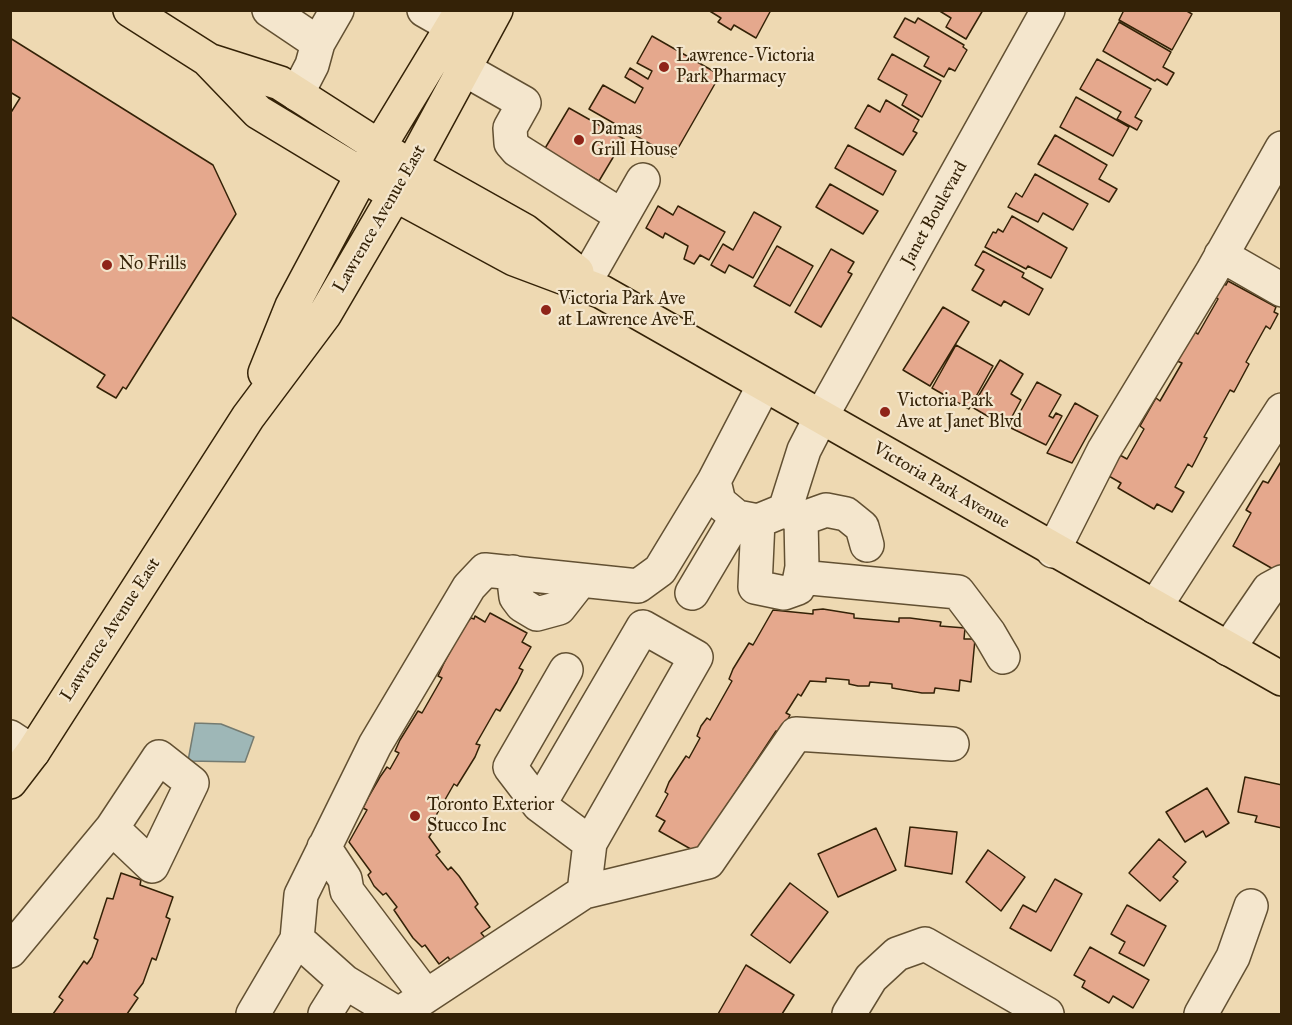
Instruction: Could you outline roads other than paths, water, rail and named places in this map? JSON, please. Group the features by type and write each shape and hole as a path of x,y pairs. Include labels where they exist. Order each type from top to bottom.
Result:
{"main road":[{"name":"Lawrence Avenue East","path":"10,782 22,745 248,417 325,314 403,181 496,10"},
{"name":"Victoria Park Avenue","path":"151,16 207,59 258,112 362,175 403,181"},
{"name":"Lawrence Avenue East","path":"248,417 292,306 362,175 457,18"},
{"name":"Victoria Park Avenue","path":"207,59 280,83 379,147 403,181 514,259 594,286 1053,551 1281,679"}],"street":[{"path":"269,10 326,21 312,65 297,94"},
{"path":"424,10 457,18"},
{"name":"Janet Boulevard","path":"770,517 821,417 1048,10"},
{"path":"464,69 524,103 510,128 511,143 517,150 622,216"},
{"path":"1053,551 1104,450 1221,255 1281,148"},
{"path":"594,286 622,216 643,180"},
{"path":"1221,255 1281,290"},
{"path":"253,1014 297,939 301,894 375,745 469,587 485,570 638,586 653,576 660,570 714,480 764,385"},
{"path":"1155,607 1281,410"},
{"path":"714,480 719,502 770,517 826,510 846,514 862,527 867,545"},
{"path":"770,517 800,577 798,588 784,594 755,587 770,517"},
{"path":"692,592 770,517"},
{"path":"800,577 958,592 989,633 1003,657"},
{"path":"1228,649 1269,589 1281,582"},
{"path":"538,806 643,627 696,657 590,843 584,892"},
{"path":"566,670 510,767 538,806 590,843"},
{"path":"297,939 345,982 399,1014 584,892 708,862 796,734 952,744"},
{"path":"10,951 112,828"},
{"path":"324,847 345,879 347,891 426,996"},
{"path":"1201,1014 1233,957 1251,906"},
{"path":"849,1014 872,978 897,954 925,944 1047,1014"},
{"path":"325,1014 345,982"}],"water":[{"path":"195,723 221,724 254,737 245,762 188,761"}],"place":[{"name":"Lawrence-Victoria Park Pharmacy","path":"664,67"},
{"name":"Damas Grill House","path":"579,140"},
{"name":"No Frills","path":"107,265"},
{"name":"Victoria Park Ave at Lawrence Ave E","path":"546,310"},
{"name":"Victoria Park Ave at Janet Blvd","path":"885,412"},
{"name":"Toronto Exterior Stucco Inc","path":"415,816"}]}
